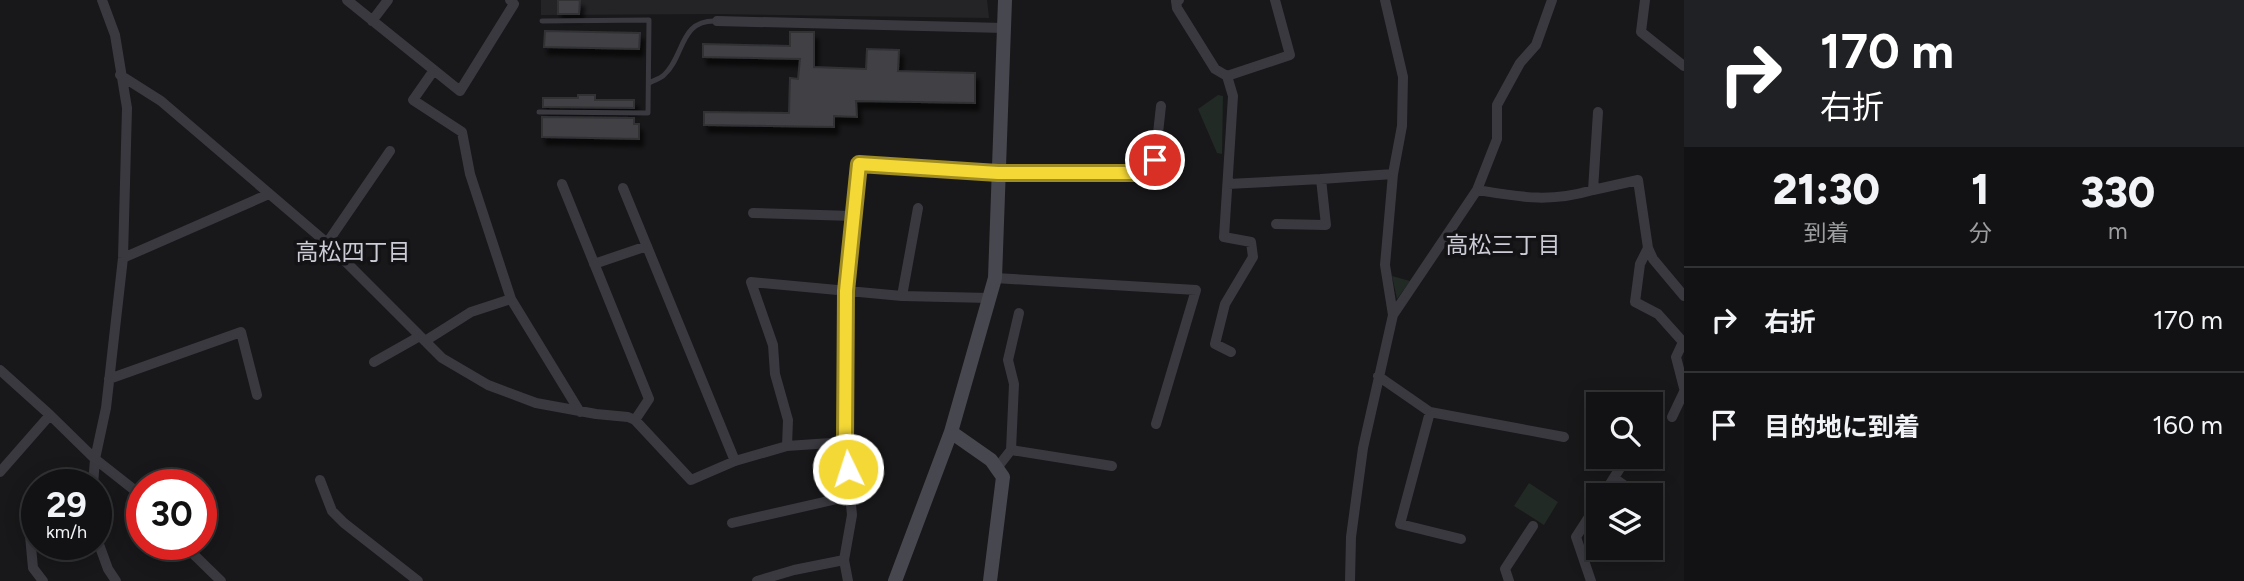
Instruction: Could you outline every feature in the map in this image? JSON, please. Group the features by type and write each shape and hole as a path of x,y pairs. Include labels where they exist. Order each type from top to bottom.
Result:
{"street":[{"path":"94,469 106,408 122,258 127,108 115,35 102,0"},
{"path":"347,0 460,91 514,4 510,0"},
{"path":"372,21 388,0"},
{"path":"895,581 951,432 995,278 1005,0"},
{"path":"1179,0 1176,1 1177,8 1215,69 1227,76 1233,96 1224,237 1251,242 1254,257 1225,304 1215,344 1231,352"},
{"path":"1227,76 1290,55 1275,0"},
{"path":"1385,0 1403,77 1402,126 1393,174 1385,265 1394,315"},
{"path":"1350,581 1351,537 1363,448 1394,315 1477,190 1497,139 1497,105 1520,63 1536,45 1552,0"},
{"path":"1645,0 1641,32 1684,66"},
{"path":"717,21 1004,28"},
{"path":"434,70 413,100 462,132 470,174 512,299 580,412"},
{"path":"120,75 162,101 327,243 442,358 488,385 536,403 635,420 691,480 735,461 788,446 845,442"},
{"path":"848,581 844,560 852,515 845,442 846,291 859,164 998,173 1136,173 1149,168 1155,160 1161,106"},
{"path":"1593,190 1598,112"},
{"path":"327,243 390,151"},
{"path":"1227,184 1393,174"},
{"path":"1276,224 1326,225 1321,179"},
{"path":"1477,190 1525,198 1567,198 1638,180 1648,248 1653,259 1684,296"},
{"path":"562,184 649,399 635,420"},
{"path":"623,188 735,461"},
{"path":"122,258 269,194"},
{"path":"902,296 918,208"},
{"path":"753,213 853,216"},
{"path":"594,264 647,246"},
{"path":"1648,248 1640,264 1635,302 1658,314 1683,342 1675,357 1684,390 1672,417"},
{"path":"995,278 1196,290 1156,424"},
{"path":"788,446 788,421 775,374 773,345 751,282 902,296 990,298"},
{"path":"374,362 471,312 512,299"},
{"path":"997,468 1011,450 1014,384 1008,360 1019,313"},
{"path":"109,379 240,332 257,395"},
{"path":"0,370 95,459 126,483"},
{"path":"1378,376 1430,412 1564,437"},
{"path":"1430,412 1400,524 1461,539"},
{"path":"0,472 50,415"},
{"path":"951,432 991,460 1003,477 990,581"},
{"path":"1011,450 1112,466"},
{"path":"1611,483 1620,469"},
{"path":"1614,478 1621,483"},
{"path":"320,480 332,511 418,581"},
{"path":"732,523 850,496"},
{"path":"1586,522 1576,537 1591,581"},
{"path":"1509,581 1505,569 1533,526"},
{"path":"32,560 33,568 43,581"},
{"path":"105,560 116,581"},
{"path":"199,560 220,581"},
{"path":"757,581 844,560"}],"lane":[{"path":"539,113 648,113 649,83 649,20 542,21"},
{"path":"649,83 662,77 670,68 688,32 698,24 717,21"}],"shaded area":[{"path":"541,0 987,0 989,18 713,14 541,15"},
{"path":"1218,95 1223,96 1222,154 1217,153 1198,109"},
{"path":"1392,276 1410,281 1397,299"},
{"path":"1529,483 1558,502 1544,525 1514,506"}],"building":[{"path":"558,0 580,0 579,14 558,14"},
{"path":"545,31 640,33 639,49 544,47"},
{"path":"790,32 814,32 814,67 866,69 867,49 899,50 898,71 975,73 975,103 856,101 857,117 834,116 834,127 704,125 704,112 789,113 790,78 798,79 800,59 703,57 703,44 790,46"},
{"path":"578,95 595,95 595,100 634,100 634,108 543,107 543,98 578,98"},
{"path":"542,117 634,118 634,124 639,124 639,139 542,137"}],"district":[{"name":"高松三丁目","path":"1503,245"},
{"name":"高松四丁目","path":"353,252"}],"route":[{"path":"848,469 845,442 846,291 859,164 998,173 1136,173 1149,168 1155,160"}]}
